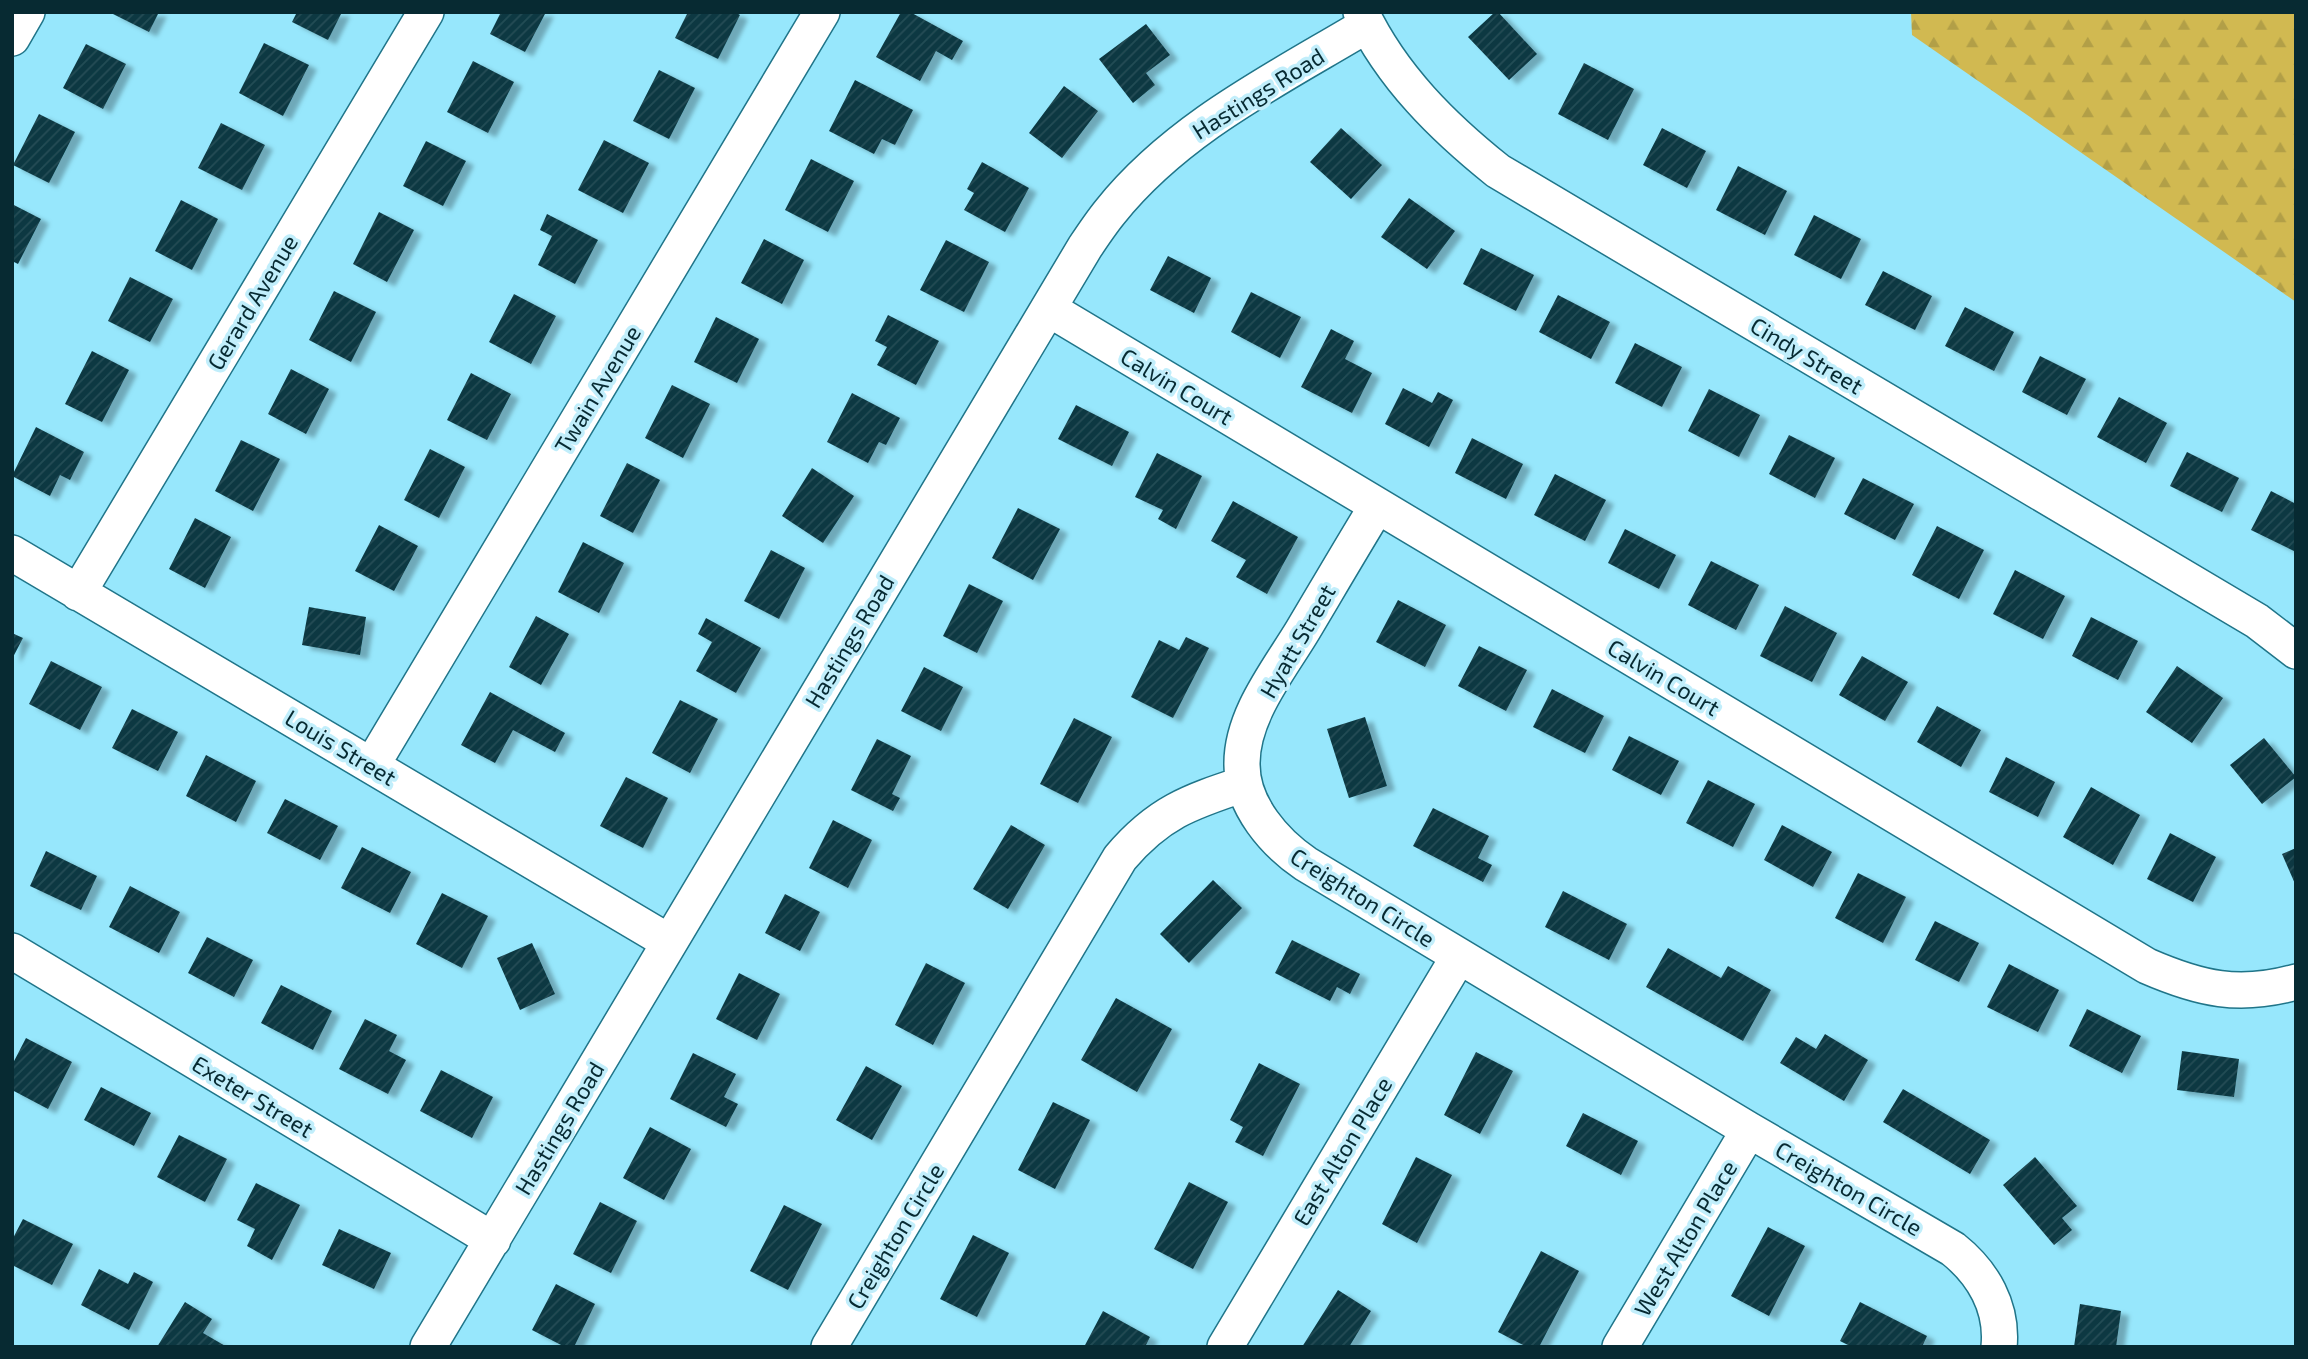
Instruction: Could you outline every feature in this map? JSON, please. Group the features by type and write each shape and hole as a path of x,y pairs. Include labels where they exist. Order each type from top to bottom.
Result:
{"street":[{"path":"12,38 27,12"},
{"name":"Gerard Avenue","path":"78,593 426,12"},
{"name":"Twain Avenue","path":"372,765 822,12"},
{"name":"Hastings Road","path":"428,1347 1085,247 1110,211 1184,140 1364,19"},
{"name":"Cindy Street","path":"1364,19 1389,61 1435,118 1498,171 2258,621 2296,651"},
{"name":"Calvin Court","path":"1049,309 2147,966 2209,988 2244,990 2279,987 2296,982"},
{"name":"Hyatt Street","path":"1244,784 1241,764 1252,719 1377,506"},
{"name":"Louis Street","path":"12,553 668,942"},
{"name":"Creighton Circle","path":"829,1347 1120,858 1139,836 1160,818 1186,804 1244,784 1261,819 1287,851 1749,1130 1953,1249 1971,1264 1991,1294 1999,1326 2000,1347"},
{"name":"Exeter Street","path":"12,951 493,1240"},
{"name":"East Alton Place","path":"1226,1347 1459,956"},
{"name":"West Alton Place","path":"1620,1347 1749,1130"}],"green space":[{"path":"1911,12 2296,12 2296,302 1912,35"}],"building":[{"path":"109,12 159,12 149,32"},
{"path":"297,12 342,12 328,40 292,22"},
{"path":"501,12 546,12 525,52 490,34"},
{"path":"688,12 735,12 740,15 718,59 675,38"},
{"path":"901,12 910,12 963,41 952,60 936,51 920,81 876,57"},
{"path":"1498,12 1537,54 1509,80 1468,37"},
{"path":"1146,24 1170,55 1146,73 1155,85 1133,103 1099,59"},
{"path":"264,43 309,65 283,116 239,93"},
{"path":"86,44 126,64 103,109 63,88"},
{"path":"473,61 514,82 488,133 447,112"},
{"path":"1584,63 1634,89 1608,140 1558,114"},
{"path":"659,70 695,88 669,139 633,121"},
{"path":"855,80 913,110 895,145 882,139 874,154 829,131"},
{"path":"1064,86 1098,111 1062,158 1029,133"},
{"path":"39,114 75,132 49,183 13,165"},
{"path":"221,123 265,145 242,190 198,168"},
{"path":"1341,128 1382,165 1351,199 1310,162"},
{"path":"1662,128 1706,151 1687,188 1643,165"},
{"path":"604,140 649,163 623,213 578,190"},
{"path":"426,141 466,161 443,206 403,186"},
{"path":"811,159 854,181 828,232 785,210"},
{"path":"982,162 1029,188 1005,232 964,210 974,193 967,189"},
{"path":"1738,166 1787,191 1765,235 1716,210"},
{"path":"1409,198 1455,231 1427,269 1381,237"},
{"path":"181,200 218,219 192,270 155,251"},
{"path":"12,204 41,219 18,264 12,261"},
{"path":"379,212 414,230 387,282 353,264"},
{"path":"547,214 598,240 575,284 538,265 552,236 540,230"},
{"path":"1814,215 1861,239 1841,279 1794,255"},
{"path":"764,239 804,260 782,304 741,283"},
{"path":"946,240 989,262 964,312 920,290"},
{"path":"1481,248 1534,275 1516,311 1463,284"},
{"path":"1168,256 1211,278 1194,313 1150,290"},
{"path":"1883,271 1932,296 1915,330 1865,305"},
{"path":"130,277 173,299 150,342 108,321"},
{"path":"334,291 376,312 351,362 309,340"},
{"path":"1251,292 1301,317 1280,358 1231,332"},
{"path":"514,294 556,316 531,364 489,342"},
{"path":"1558,295 1610,322 1591,359 1539,332"},
{"path":"1965,307 2014,332 1994,371 1945,346"},
{"path":"888,315 939,341 916,385 877,365 887,347 875,341"},
{"path":"716,317 759,339 737,383 694,362"},
{"path":"1331,329 1354,341 1345,359 1372,373 1352,413 1301,387"},
{"path":"1635,343 1682,367 1662,407 1615,383"},
{"path":"92,351 129,370 102,422 65,404"},
{"path":"2040,356 2086,379 2067,415 2022,392"},
{"path":"291,369 329,389 306,434 268,414"},
{"path":"471,373 511,394 487,440 447,420"},
{"path":"672,385 710,404 683,458 645,438"},
{"path":"1403,388 1432,403 1438,392 1453,400 1429,447 1385,424"},
{"path":"1709,389 1760,415 1739,457 1688,431"},
{"path":"852,393 900,418 886,445 879,442 868,463 827,442"},
{"path":"2119,397 2167,423 2146,463 2097,437"},
{"path":"1076,405 1129,432 1112,466 1058,439"},
{"path":"36,427 84,452 70,480 60,475 50,496 12,476"},
{"path":"1789,435 1835,458 1815,498 1769,474"},
{"path":"1472,438 1523,464 1506,499 1455,473"},
{"path":"241,440 280,459 253,511 215,491"},
{"path":"430,449 465,467 439,518 404,500"},
{"path":"2187,452 2239,478 2222,512 2170,486"},
{"path":"1157,453 1202,476 1176,529 1158,519 1163,510 1135,497"},
{"path":"627,463 660,480 633,533 600,516"},
{"path":"812,468 854,496 823,543 782,516"},
{"path":"1555,474 1606,500 1585,541 1534,515"},
{"path":"1863,478 1914,504 1895,540 1844,514"},
{"path":"2271,491 2296,504 2296,552 2251,530"},
{"path":"1233,501 1298,537 1267,594 1236,577 1246,560 1211,541"},
{"path":"1018,508 1060,529 1033,580 992,558"},
{"path":"195,518 231,537 205,588 169,569"},
{"path":"379,525 418,546 394,591 355,571"},
{"path":"1937,526 1984,550 1959,599 1912,575"},
{"path":"1625,529 1676,555 1659,589 1608,563"},
{"path":"583,542 624,563 599,613 558,592"},
{"path":"771,550 805,568 779,619 744,601"},
{"path":"1711,561 1759,585 1736,630 1688,605"},
{"path":"2015,570 2065,596 2043,639 1993,614"},
{"path":"969,584 1003,601 977,653 943,636"},
{"path":"1398,600 1446,625 1425,667 1376,642"},
{"path":"1785,606 1837,633 1812,682 1760,656"},
{"path":"309,607 366,617 360,655 302,645"},
{"path":"536,616 569,634 541,685 509,667"},
{"path":"2091,617 2138,641 2118,680 2072,656"},
{"path":"706,618 761,648 736,693 696,671 712,642 698,634"},
{"path":"12,633 23,638 12,659"},
{"path":"1186,637 1209,648 1173,718 1131,697 1159,640 1179,650"},
{"path":"1479,646 1527,670 1506,711 1458,686"},
{"path":"1862,656 1908,682 1885,721 1839,695"},
{"path":"51,661 102,687 80,730 29,704"},
{"path":"2177,666 2223,698 2192,743 2146,712"},
{"path":"924,667 963,687 941,731 901,711"},
{"path":"1552,689 1604,716 1585,753 1533,727"},
{"path":"490,692 565,733 555,752 513,730 495,763 461,745"},
{"path":"680,700 718,719 690,773 652,753"},
{"path":"1937,706 1981,730 1961,767 1917,742"},
{"path":"132,709 178,732 158,771 112,748"},
{"path":"1365,717 1387,786 1349,798 1327,729"},
{"path":"1074,718 1112,737 1078,803 1040,784"},
{"path":"1629,736 1679,761 1661,795 1612,770"},
{"path":"2264,738 2296,777 2262,804 2230,765"},
{"path":"877,739 911,756 892,794 900,798 893,811 851,790"},
{"path":"206,755 256,781 236,822 186,796"},
{"path":"2006,757 2055,782 2038,817 1989,792"},
{"path":"626,777 668,798 643,848 600,826"},
{"path":"1708,780 1755,804 1733,847 1686,823"},
{"path":"2091,787 2140,815 2113,865 2063,837"},
{"path":"285,799 338,826 320,860 267,833"},
{"path":"1433,808 1489,836 1478,858 1492,865 1483,882 1413,846"},
{"path":"833,820 872,840 848,888 809,868"},
{"path":"1011,825 1045,845 1008,909 973,889"},
{"path":"1782,825 1832,852 1813,887 1764,860"},
{"path":"2170,833 2216,857 2193,902 2147,879"},
{"path":"362,847 411,872 390,913 341,888"},
{"path":"2296,848 2296,886 2282,854"},
{"path":"46,851 97,876 81,910 30,886"},
{"path":"1858,873 1906,897 1883,943 1835,918"},
{"path":"1213,880 1242,908 1189,963 1160,934"},
{"path":"130,886 180,912 159,953 109,927"},
{"path":"1563,891 1627,924 1609,960 1545,927"},
{"path":"442,893 488,916 462,968 416,944"},
{"path":"785,894 820,912 800,951 765,933"},
{"path":"1935,921 1979,943 1959,982 1915,960"},
{"path":"207,937 253,960 234,997 188,973"},
{"path":"1292,940 1360,974 1350,994 1337,987 1330,1001 1275,973"},
{"path":"532,943 555,994 520,1010 497,958"},
{"path":"1668,948 1721,978 1728,966 1771,990 1743,1041 1646,987"},
{"path":"926,963 965,983 933,1045 895,1025"},
{"path":"2009,964 2059,990 2038,1032 1987,1007"},
{"path":"739,973 780,994 757,1040 716,1019"},
{"path":"281,985 332,1011 313,1050 261,1023"},
{"path":"1116,998 1172,1029 1137,1092 1081,1060"},
{"path":"2087,1009 2141,1036 2122,1073 2069,1046"},
{"path":"365,1019 397,1035 389,1051 406,1060 388,1094 339,1069"},
{"path":"1825,1034 1868,1060 1844,1101 1780,1063 1796,1037 1816,1049"},
{"path":"26,1038 72,1062 48,1109 12,1090 12,1065"},
{"path":"2182,1051 2239,1059 2234,1097 2177,1090"},
{"path":"1476,1052 1513,1071 1480,1134 1444,1115"},
{"path":"693,1053 736,1074 724,1097 738,1104 726,1127 670,1099"},
{"path":"1259,1063 1300,1084 1263,1156 1235,1142 1243,1127 1230,1120"},
{"path":"866,1066 902,1086 872,1140 836,1120"},
{"path":"441,1070 493,1097 472,1138 420,1111"},
{"path":"101,1087 151,1113 134,1146 84,1120"},
{"path":"1903,1089 1990,1140 1970,1174 1883,1122"},
{"path":"1053,1102 1090,1120 1055,1189 1018,1170"},
{"path":"1583,1113 1638,1141 1621,1175 1566,1146"},
{"path":"650,1127 691,1149 664,1200 623,1178"},
{"path":"179,1135 227,1159 205,1202 157,1177"},
{"path":"1416,1157 1452,1175 1417,1243 1382,1224"},
{"path":"2035,1157 2077,1206 2062,1218 2072,1230 2054,1245 2003,1185"},
{"path":"1189,1182 1228,1202 1193,1269 1154,1249"},
{"path":"256,1183 300,1205 272,1260 247,1246 255,1229 237,1220"},
{"path":"600,1202 637,1221 611,1273 573,1254"},
{"path":"784,1205 822,1224 788,1290 750,1271"},
{"path":"23,1219 73,1244 52,1285 12,1265 12,1240"},
{"path":"1768,1227 1805,1246 1769,1316 1731,1296"},
{"path":"339,1229 391,1253 374,1289 322,1265"},
{"path":"973,1235 1009,1253 977,1317 940,1299"},
{"path":"1541,1251 1579,1271 1539,1347 1527,1347 1498,1332"},
{"path":"99,1269 128,1284 134,1272 153,1282 129,1330 81,1305"},
{"path":"556,1284 595,1304 574,1347 565,1347 532,1330"},
{"path":"1338,1290 1371,1311 1349,1347 1302,1347"},
{"path":"185,1302 212,1319 203,1333 227,1347 157,1347"},
{"path":"1860,1302 1927,1336 1922,1347 1852,1347 1840,1341"},
{"path":"2080,1304 2121,1311 2116,1347 2074,1347"},
{"path":"1103,1311 1150,1337 1145,1347 1084,1347"}]}
